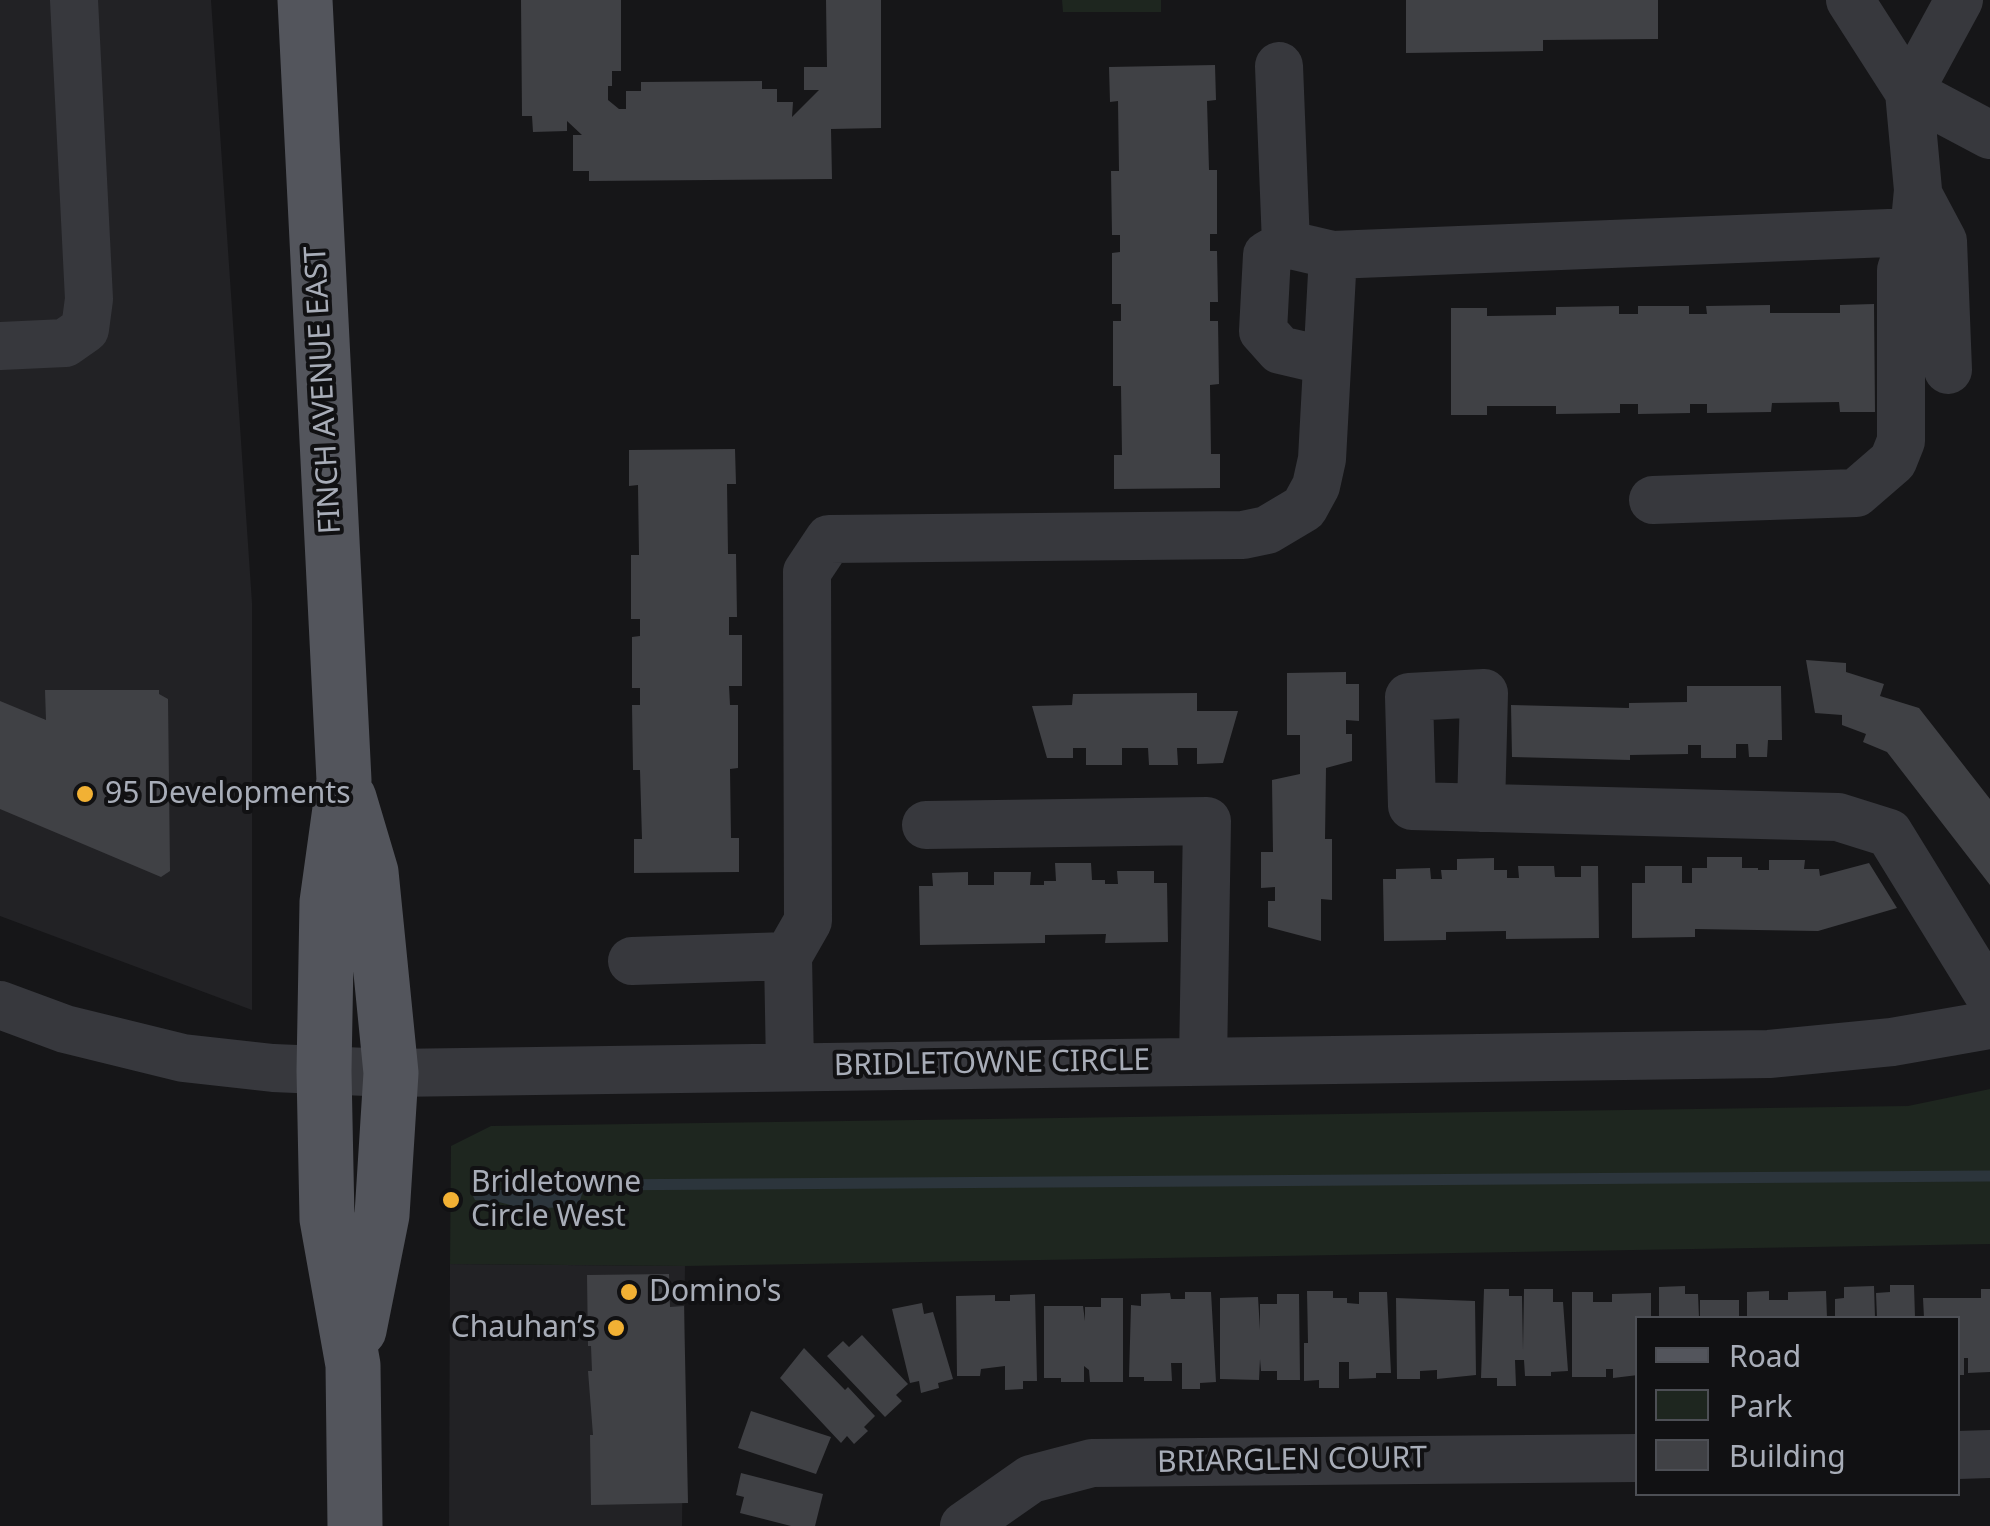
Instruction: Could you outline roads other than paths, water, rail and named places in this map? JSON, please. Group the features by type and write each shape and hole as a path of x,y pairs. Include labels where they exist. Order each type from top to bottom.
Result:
{"main road":[{"name":"FINCH AVENUE EAST","path":"305,0 344,780 327,902 327,1219 352,1365 356,1526"},
{"name":"FINCH AVENUE EAST","path":"344,780 372,872 390,1072 382,1215 352,1365"}],"street":[{"path":"0,346 66,343 85,330 89,299 74,0"},
{"path":"1850,0 1910,92 1990,135"},
{"path":"1653,500 1856,492 1893,460 1901,440 1902,270 1916,213 1910,92 1959,0"},
{"path":"1279,66 1286,244"},
{"path":"1327,361 1280,350 1262,332 1267,255 1286,244 1333,255 1916,213"},
{"path":"1916,213 1943,241 1948,370"},
{"path":"790,1067 788,956 808,921 807,572 828,539 1242,535 1268,530 1304,508 1316,486 1322,459 1333,255"},
{"path":"1480,808 1838,817 1888,833 1990,997"},
{"path":"926,825 1207,822 1204,1062"},
{"path":"632,960 788,956"},
{"name":"BRIDLETOWNE CIRCLE","path":"0,1005 64,1028 183,1058 390,1072 1770,1054 1892,1042 1990,1025"},
{"path":"1960,1455 1990,1454"},
{"name":"BRIARGLEN COURT","path":"964,1526 1031,1479 1092,1464 1635,1458"}],"waterway":[{"path":"585,1185 1990,1176"}],"place":[{"name":"95 Developments","path":"85,794"},
{"name":"Bridletowne Circle West","path":"451,1200"},
{"name":"Domino's","path":"629,1292"},
{"name":"Chauhan’s","path":"616,1328"}]}
